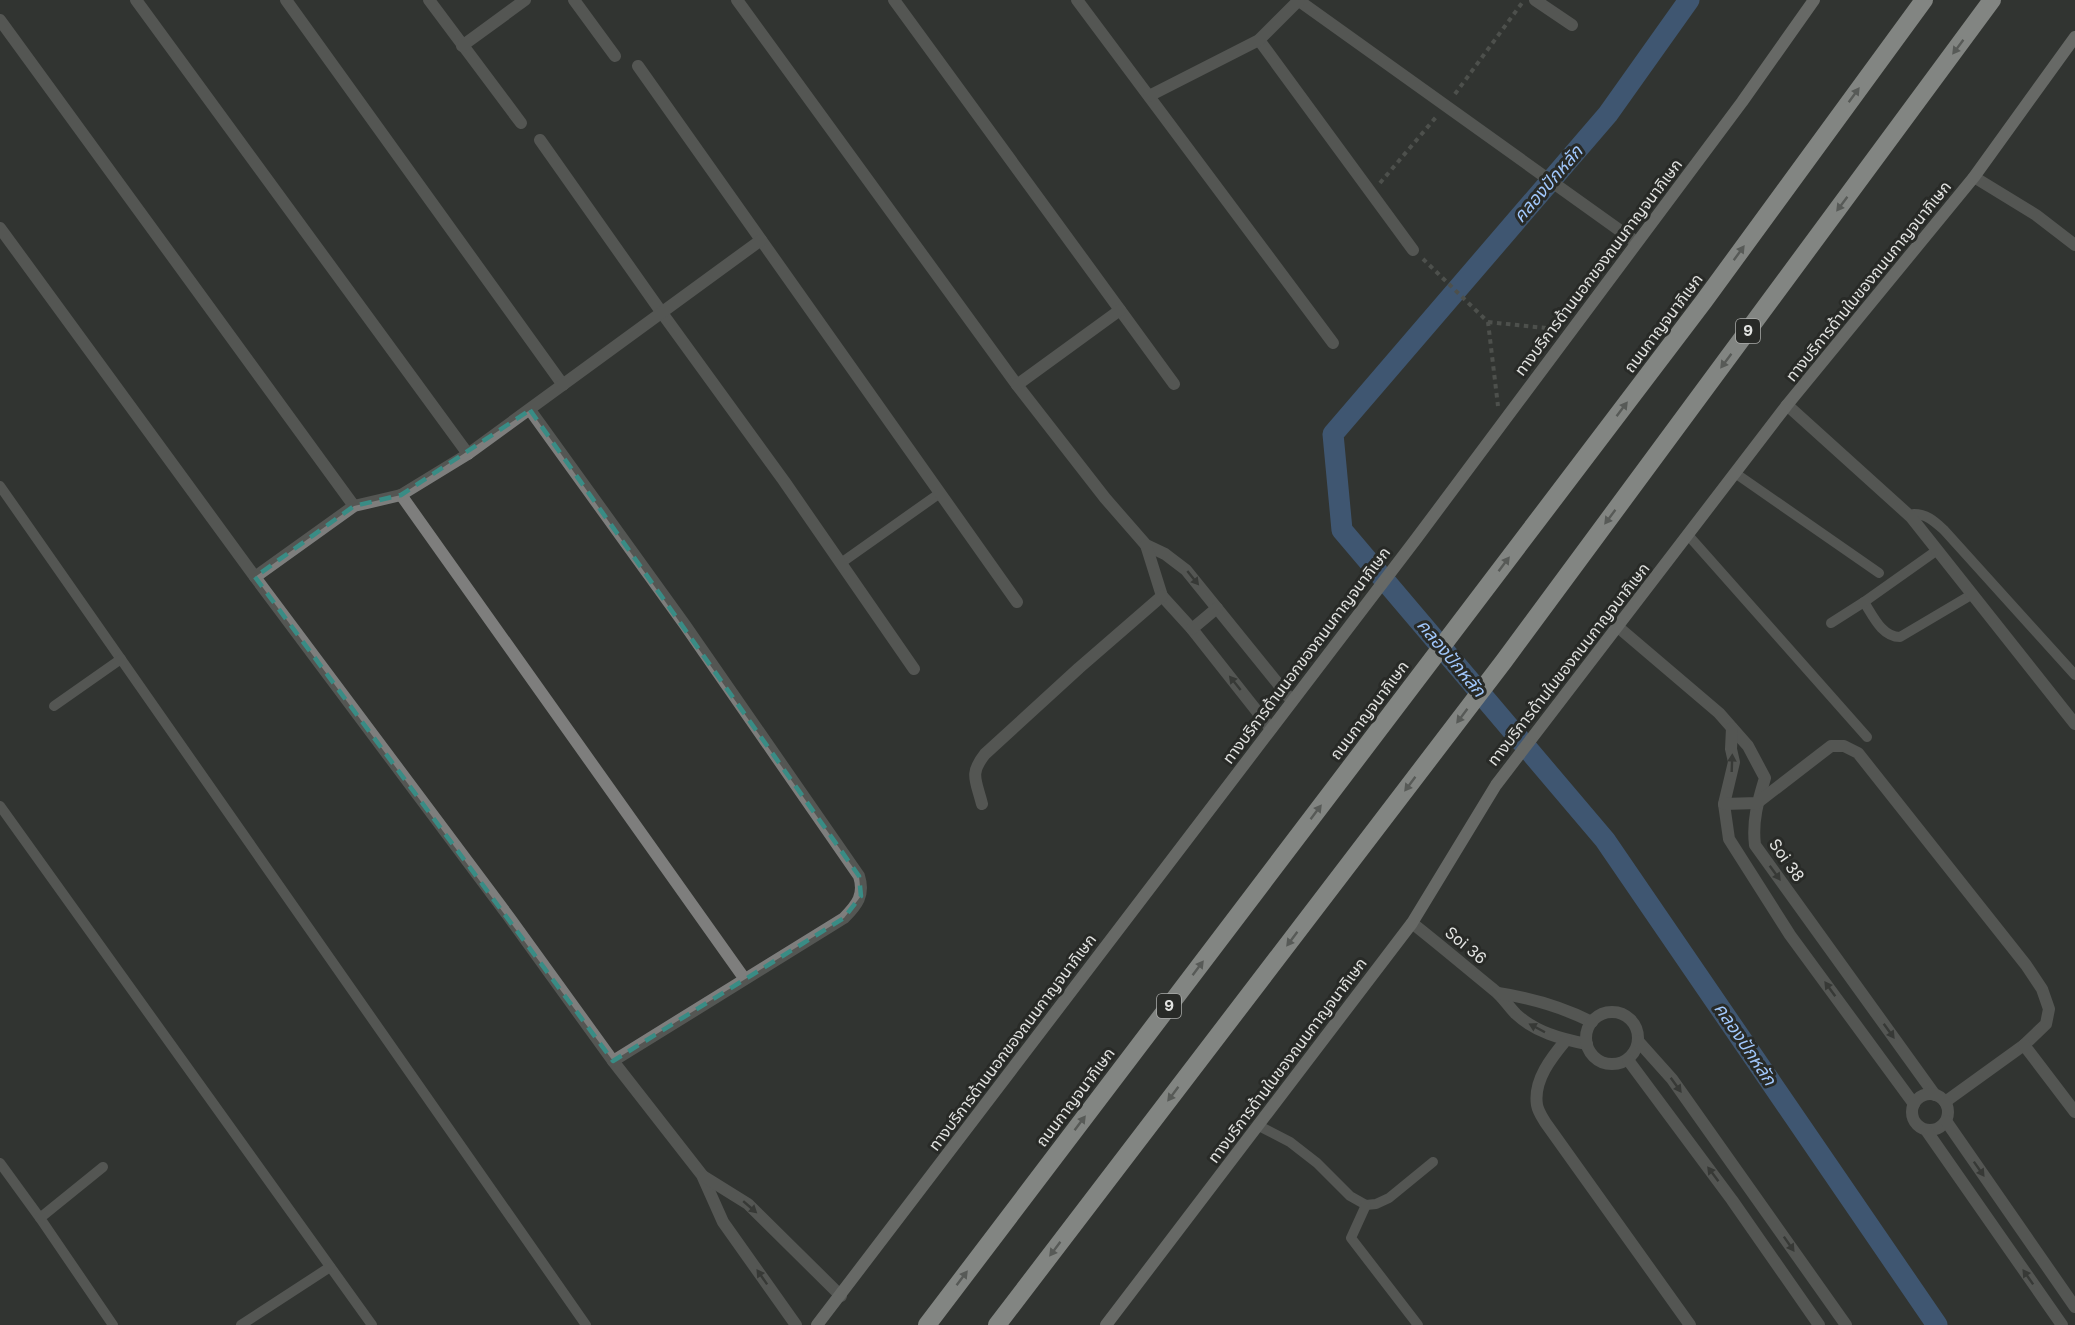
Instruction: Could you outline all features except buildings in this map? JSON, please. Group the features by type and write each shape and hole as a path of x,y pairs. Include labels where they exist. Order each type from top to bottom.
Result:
{"highway":[{"name":"ถนนกาญจนาภิเษก","path":"927,1325 1704,301 1924,0"},
{"name":"9","path":"997,1325 1503,661 1992,0"}],"main road":[{"name":"ทางบริการด้านนอกของถนนกาญจนาภิเษก","path":"817,1325 1416,539 1742,102 1814,0"},
{"name":"ทางบริการด้านในของถนนกาญจนาภิเษก","path":"1106,1325 1412,923 1496,785 1787,405 1974,177 2075,37"}],"street":[{"path":"136,0 468,454"},
{"path":"286,0 563,385"},
{"path":"429,0 521,123"},
{"path":"462,46 525,0"},
{"path":"574,0 615,56"},
{"path":"737,0 1017,385 1146,545 1162,596 1192,629 1271,729"},
{"path":"894,0 1174,384"},
{"path":"1077,0 1334,343"},
{"path":"1149,96 1259,40 1299,0 1636,242"},
{"path":"1535,0 1572,25"},
{"path":"0,20 354,506"},
{"path":"1259,40 1413,250"},
{"path":"638,66 1017,602"},
{"path":"540,140 784,481 914,669"},
{"path":"1974,177 2036,214 2075,245"},
{"path":"0,228 613,1061 702,1175 723,1222 796,1325"},
{"path":"255,577 354,506 401,495 468,454 761,240"},
{"path":"1017,385 1120,310"},
{"path":"1787,405 1911,517 2075,724"},
{"path":"530,410 685,625 859,876 861,884 861,896 854,909 844,918 613,1061"},
{"path":"401,495 744,978"},
{"path":"1146,545 1165,554 1186,570 1292,701"},
{"path":"982,804 974,772 985,754 1162,596"},
{"path":"1192,629 1216,608"},
{"name":"Soi 38","path":"1618,627 1678,678 1748,746 1765,778 1757,803 1753,830 1755,845 1940,1098"},
{"path":"1732,728 1731,749 1734,762 1724,804 1729,839 1790,935 1914,1104"},
{"path":"1724,804 1757,803 1830,746 1844,746 1858,753 2026,965 2042,989 2049,1009 2046,1023 2024,1045 1940,1098"},
{"path":"1738,853 1755,845"},
{"name":"Soi 36","path":"1412,923 1498,993 1516,1014 1528,1023 1566,1040 1587,1044"},
{"path":"1498,993 1539,1001 1592,1022"},
{"path":"1618,1013 1633,1023 1638,1041 1637,1048 1628,1060 1618,1064 1608,1064 1598,1060 1591,1053 1587,1044 1587,1032 1592,1022 1600,1016 1618,1013"},
{"path":"1566,1040 1551,1058 1542,1075 1536,1093 1537,1107 1545,1122 1690,1325"},
{"path":"1638,1041 1672,1079 1846,1325"},
{"path":"2024,1045 2075,1112"},
{"path":"1628,1060 1732,1200 1819,1325"},
{"path":"1926,1130 1939,1128 1946,1121 1948,1109 1940,1098 1927,1094 1914,1104 1912,1116 1920,1127 1926,1130 2061,1325"},
{"path":"1946,1121 2075,1307"},
{"path":"702,1175 748,1204 841,1296"},
{"path":"1732,1200 1750,1187"}],"lane":[{"path":"1735,473 1879,573"},
{"path":"0,486 586,1325"},
{"path":"841,563 940,493"},
{"path":"1911,517 1914,514 1928,517 1944,530 2075,675"},
{"path":"1688,535 1867,737"},
{"path":"1831,623 1936,551"},
{"path":"1864,602 1883,630 1892,637 1900,637 1971,595"},
{"path":"54,706 122,659"},
{"path":"0,806 372,1325"},
{"path":"1259,1125 1290,1142 1317,1163 1350,1196 1366,1205 1376,1204 1389,1198 1433,1162"},
{"path":"0,1163 113,1325"},
{"path":"40,1218 103,1167"},
{"path":"1366,1205 1352,1238 1418,1325"},
{"path":"241,1325 330,1266"}],"path":[{"path":"1371,193 1446,106 1524,0"},
{"path":"1413,250 1488,322 1571,330"},
{"path":"1488,322 1500,425"}],"highlighted area":[{"path":"530,410 859,876 861,896 844,918 613,1061 255,577 354,506 401,495"}],"waterway":[{"name":"คลองปักหลัก","path":"1689,0 1608,114 1333,434 1342,530 1605,840 1937,1325"}]}
